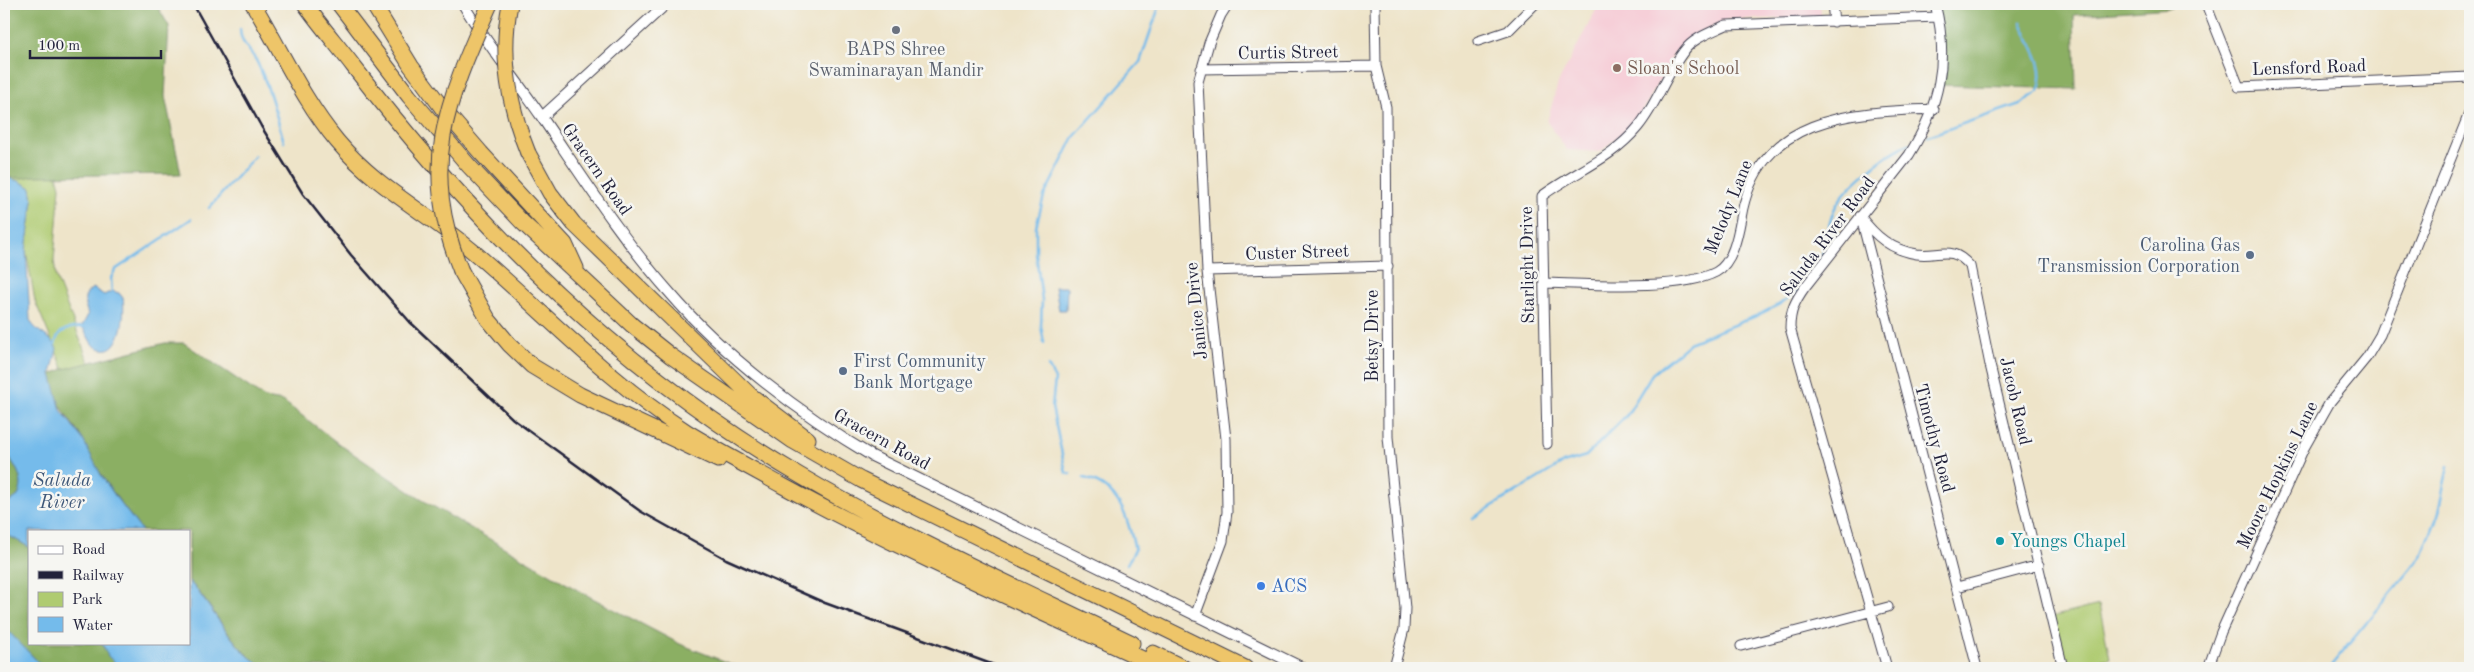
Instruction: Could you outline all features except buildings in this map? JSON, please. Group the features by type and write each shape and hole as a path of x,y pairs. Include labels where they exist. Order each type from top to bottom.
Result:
{"highway":[{"path":"253,4 322,122 344,150 367,172 473,251 582,351 640,398 712,446 842,519"},
{"path":"305,4 398,124 516,256 618,348 690,403 798,475 928,544 1184,668"},
{"path":"339,4 410,96 469,166 522,222 632,325 671,356 793,441 861,480 1245,668"},
{"path":"373,4 411,66 443,109 481,153 566,244 579,274"},
{"path":"490,4 457,82 443,133 440,166 443,209 450,242 461,271 479,306 518,354 545,375 594,402 1162,668"},
{"path":"510,4 506,39 509,94 518,129 528,153 560,208 607,257 750,395 861,480"}],"street":[{"name":"Gracern Road","path":"463,4 618,228 671,295 747,367 783,396 816,421 872,456 1303,668"},
{"path":"542,117 666,4"},
{"name":"Janice Drive","path":"1195,616 1223,541 1227,512 1226,439 1207,271 1198,82 1209,43 1228,4"},
{"name":"Betsy Drive","path":"1375,4 1376,66 1386,107 1384,173 1388,266 1388,437 1405,608 1404,629 1394,668"},
{"path":"1478,41 1508,31 1535,4"},
{"path":"1832,4 1834,22"},
{"name":"Saluda River Road","path":"1887,668 1790,328 1790,314 1794,302 1909,155 1934,109 1941,62 1938,17 1935,4"},
{"name":"Lensford Road","path":"2206,4 2239,87 2470,77"},
{"name":"Starlight Drive","path":"1547,444 1542,196 1560,182 1603,159 1639,127 1684,50 1702,36 1726,25 1938,17"},
{"name":"Curtis Street","path":"1201,69 1376,66"},
{"name":"Melody Lane","path":"1544,283 1689,282 1718,271 1730,256 1737,238 1742,206 1754,172 1763,159 1781,144 1808,128 1839,117 1874,111 1934,109"},
{"name":"Moore Hopkins Lane","path":"2208,668 2221,632 2304,448 2330,402 2366,357 2380,335 2470,111"},
{"name":"Jacob Road","path":"1860,216 1873,233 1890,246 1919,254 1950,252 1961,256 1970,266 1990,365 2063,668"},
{"name":"Timothy Road","path":"1860,216 1977,668"},
{"name":"Custer Street","path":"1207,271 1388,266"},
{"path":"1956,587 2039,565"},
{"path":"1741,646 1888,607"}],"shaded area":[{"name":"Sloan's School","path":"1599,4 1820,4 1821,18 1728,19 1697,33 1675,52 1638,119 1600,152 1567,150 1547,122 1558,83"}],"green space":[{"path":"4,4 156,4 169,26 165,96 181,174 4,177"},
{"path":"1935,4 2174,4 2171,8 2074,15 2076,89 1938,85 1941,62"},
{"path":"4,93 52,156 60,187 54,260 56,277 86,355 111,407 206,544 269,668 190,582 190,530 142,530 71,387 35,301 26,250 33,200 31,188 19,181 4,177"},
{"path":"165,343 184,343 265,398 283,401 339,444 419,498 581,592 680,644 741,668 263,667 252,659 232,638 190,582 190,530 141,530 116,496 96,466 83,440 59,402 51,374"},
{"path":"4,449 18,471 21,483 18,496 4,506"},
{"path":"4,533 28,546 28,644 102,644 108,656 120,668 44,668 4,627"},
{"path":"2099,605 2110,658 2063,668 2051,617"}],"water":[{"name":"Saluda River","path":"4,177 19,181 31,188 33,200 26,250 30,320 36,328 55,344 57,349 51,374 61,410 83,440 101,475 141,530 28,530 28,546 4,533 4,506 18,496 21,483 18,471 4,449"},
{"path":"1055,287 1067,287 1066,310 1059,310"},
{"path":"93,288 104,295 112,291 119,293 123,298 122,326 115,344 109,348 101,349 92,344 82,326 88,315 85,297"},
{"path":"190,582 236,644 258,663 269,668 120,668 108,656 102,644 190,644"},
{"path":"4,627 44,668 12,668 4,661"}],"waterway":[{"path":"1044,343 1041,326 1042,300 1036,254 1036,227 1044,196 1074,137 1140,62 1160,4"},
{"path":"1928,136 2020,104 2038,92 2041,82 2040,64 2021,22"},
{"path":"240,29 243,42 256,60 265,80 284,142"},
{"path":"1820,262 1832,216 1839,201 1856,182 1878,163 1909,144"},
{"path":"209,208 255,156"},
{"path":"112,293 111,278 115,270 191,219"},
{"path":"1473,518 1563,463 1586,456 1627,415 1652,374 1691,342 1756,316 1780,304 1799,290"},
{"path":"55,344 59,335 66,329 85,327"},
{"path":"1048,366 1055,379 1052,407 1066,473 1070,474"},
{"path":"2329,668 2422,556 2436,520 2448,467"},
{"path":"1084,478 1096,482 1106,489 1120,505 1129,527 1135,550 1127,564"}],"railway":[{"path":"193,4 261,126 303,194 351,255 410,322 513,419 640,511 726,559 825,603 1002,668"}],"place":[{"name":"BAPS Shree Swaminarayan Mandir","path":"896,30"},
{"name":"Sloan's School","path":"1617,68"},
{"name":"Carolina Gas Transmission Corporation","path":"2250,255"},
{"name":"First Community Bank Mortgage","path":"843,371"},
{"name":"Youngs Chapel","path":"2000,541"},
{"name":"ACS","path":"1261,586"}]}
